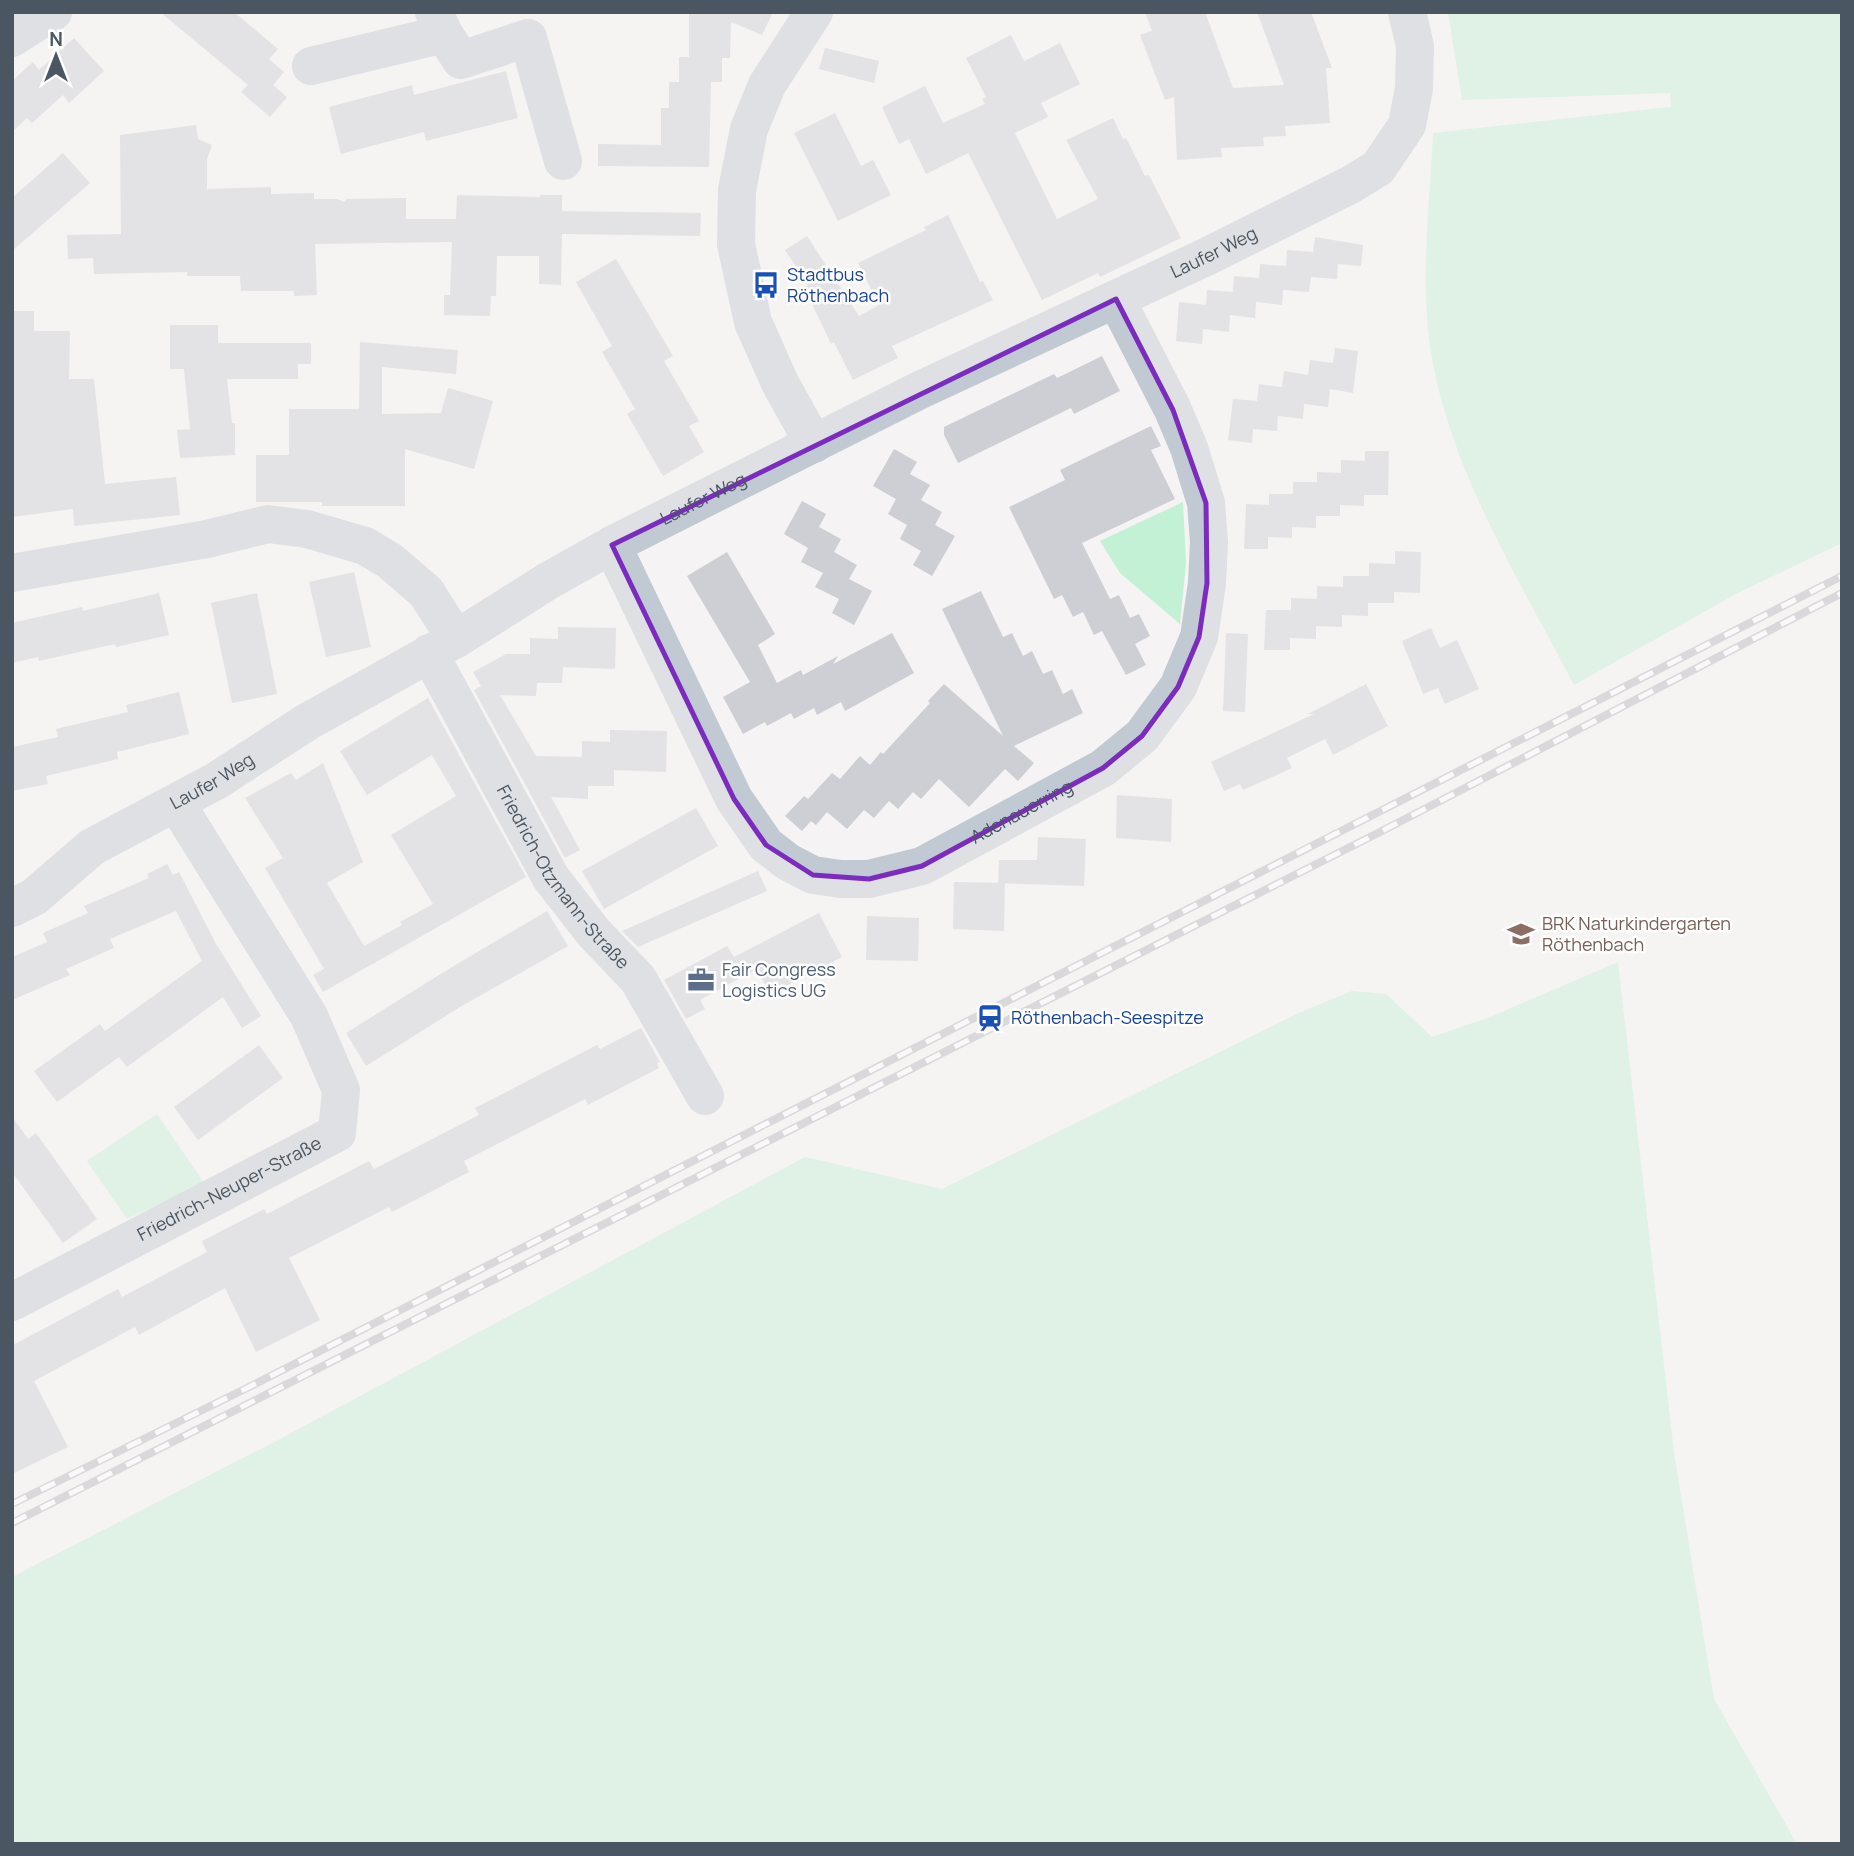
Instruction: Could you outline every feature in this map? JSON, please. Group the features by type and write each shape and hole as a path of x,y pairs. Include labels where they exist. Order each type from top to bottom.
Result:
{"street":[{"path":"12,38 53,12"},
{"path":"814,12 767,85 749,129 737,190 736,244 753,322 780,383 814,443"},
{"name":"Laufer Weg","path":"12,908 34,897 92,847 176,803 307,722 443,646 612,545 920,390 1206,257 1350,185 1378,168 1407,125 1414,88 1415,46 1407,12"},
{"path":"311,66 439,23 460,60 528,38 563,161"},
{"name":"Adenauerring","path":"612,545 734,799 766,845 788,862 813,874 841,878 869,879 922,866 1103,768 1142,736 1178,687 1199,637 1207,583 1209,542 1206,503 1189,448 1173,410 1116,299"},
{"name":"Friedrich-Otzmann-Straße","path":"12,573 194,541 268,524 307,529 365,546 390,561 426,592 443,646 551,878 594,933 638,979 705,1096"},
{"name":"Friedrich-Neuper-Straße","path":"12,1302 337,1133 341,1090 309,1016 176,803"}],"highlighted area":[{"path":"1116,299 1173,410 1206,503 1207,583 1199,637 1178,687 1142,736 1103,768 922,866 869,879 841,879 813,875 766,845 734,799 612,545"}],"green space":[{"path":"1448,12 1842,12 1842,543 1734,595 1574,685 1484,513 1448,422 1436,376 1426,305 1433,133 1671,107 1670,93 1462,100"},
{"path":"1183,502 1186,563 1180,624 1120,573 1100,541"},
{"path":"1618,962 1674,1453 1714,1699 1797,1844 12,1844 12,1577 280,1439 805,1157 942,1189 1301,1012 1352,991 1386,994 1432,1037 1490,1017"},
{"path":"157,1114 204,1183 127,1219 87,1161"}],"building":[{"path":"160,12 234,12 278,49 269,59 284,72 273,85 287,97 270,117 241,92 248,85"},
{"path":"689,12 773,12 762,35 731,22 730,58 722,58 722,82 711,82 709,167 598,166 598,144 661,145 661,108 669,108 669,82 679,82 679,57 689,57"},
{"path":"1145,12 1205,12 1233,88 1284,85 1257,12 1311,12 1332,68 1326,68 1330,123 1285,126 1286,136 1263,137 1264,146 1221,148 1222,157 1177,160 1174,97 1165,100 1140,35 1152,31"},
{"path":"1011,35 1024,61 1060,43 1080,84 1041,103 1048,117 1015,133 1057,219 1098,199 1066,140 1113,118 1145,176 1149,175 1181,238 1100,277 1098,273 1042,300 968,153 926,174 909,139 899,144 882,107 925,86 943,123 985,104 982,99 986,97 966,58"},
{"path":"74,38 104,71 69,103 63,95 32,123 27,118 12,132 12,81 33,62 39,70"},
{"path":"825,48 879,61 874,83 819,69"},
{"path":"506,71 518,118 426,141 424,132 341,154 329,107 412,85 414,95"},
{"path":"835,113 861,166 873,160 891,195 838,221 794,133"},
{"path":"196,125 198,139 212,145 207,159 207,189 271,187 271,194 314,193 314,199 337,199 344,202 347,199 406,198 406,219 456,219 457,195 562,195 562,211 701,213 700,236 562,234 561,285 539,284 539,256 497,256 496,296 491,296 490,316 444,315 444,295 450,295 452,242 315,244 317,295 294,296 294,291 241,291 240,276 187,276 187,272 94,274 93,258 68,259 67,235 121,234 120,135"},
{"path":"63,153 90,183 12,251 12,198"},
{"path":"948,215 980,282 983,281 993,300 892,346 898,358 853,380 834,342 831,344 804,287 808,285 785,250 807,236 859,316 879,305 858,263 926,230 924,227"},
{"path":"1315,237 1363,245 1361,266 1338,264 1337,279 1311,277 1309,292 1283,290 1282,305 1256,302 1255,318 1230,315 1229,332 1203,329 1202,344 1176,341 1179,302 1206,305 1207,290 1233,292 1234,276 1259,278 1260,264 1286,266 1287,250 1313,252"},
{"path":"616,259 673,356 664,361 699,421 689,426 704,452 663,476 627,414 635,409 602,352 612,346 576,282"},
{"path":"12,311 34,311 34,331 70,331 69,379 94,379 105,484 176,477 180,515 74,526 73,509 12,517"},
{"path":"170,325 218,325 218,343 311,343 311,364 298,364 298,379 227,379 232,423 235,423 235,455 180,458 177,430 190,429 184,369 170,369"},
{"path":"360,342 458,350 456,374 382,367 382,414 441,413 448,388 493,401 474,469 405,449 405,506 322,506 322,502 256,502 256,455 289,455 289,409 359,409"},
{"path":"1335,348 1358,351 1353,393 1330,389 1328,407 1304,404 1303,419 1278,416 1277,431 1253,429 1252,443 1228,440 1233,399 1257,401 1259,384 1282,387 1284,371 1308,375 1310,360 1333,363"},
{"path":"1102,356 1120,391 1074,414 1071,408 958,463 944,435 944,427 1054,374 1057,378"},
{"path":"1151,426 1161,446 1151,450 1175,499 1082,543 1110,599 1119,595 1130,618 1139,614 1150,636 1135,644 1146,665 1126,675 1102,631 1094,635 1083,612 1073,617 1062,595 1054,599 1009,507 1065,480 1060,470"},
{"path":"894,449 917,462 910,474 930,485 921,500 942,512 935,525 955,536 932,576 913,565 921,551 900,539 907,525 888,514 896,499 873,486"},
{"path":"1365,451 1389,451 1388,495 1364,495 1364,506 1340,505 1340,516 1316,516 1316,528 1292,527 1292,538 1268,537 1268,549 1244,549 1246,504 1269,505 1269,494 1293,494 1293,482 1317,482 1317,472 1341,473 1341,460 1365,461"},
{"path":"802,501 826,514 819,527 841,539 834,552 857,565 849,579 872,591 854,625 832,613 839,599 815,587 823,573 801,562 808,548 784,534"},
{"path":"1395,551 1421,552 1420,593 1394,592 1394,603 1368,603 1368,616 1342,615 1342,627 1316,626 1316,639 1290,638 1290,650 1264,650 1266,610 1291,610 1291,598 1317,599 1317,586 1343,587 1343,576 1369,576 1369,563 1395,564"},
{"path":"727,552 775,634 758,645 777,683 801,670 803,675 838,656 833,664 892,633 914,673 845,711 841,702 817,715 814,708 794,719 791,713 767,726 765,722 743,734 723,697 750,682 687,576"},
{"path":"354,572 371,647 326,657 309,582"},
{"path":"981,591 1003,637 1012,633 1023,656 1032,651 1043,674 1052,670 1063,694 1072,689 1083,713 1014,746 1034,763 1018,781 1005,769 969,807 939,779 921,799 913,792 898,809 889,801 874,818 864,810 847,829 827,812 816,825 811,821 802,831 785,816 804,796 808,799 832,773 840,779 860,756 870,765 930,703 928,701 944,684 1003,736 942,609"},
{"path":"159,593 169,635 39,661 38,657 12,663 12,623 82,607 83,611"},
{"path":"257,593 277,694 232,703 211,603"},
{"path":"558,627 616,628 615,669 563,667 562,683 537,683 536,696 500,695 536,756 582,757 582,741 610,742 610,730 667,731 666,772 614,770 614,786 588,786 588,799 551,797 580,850 565,858 474,690 481,686 473,672 506,654 530,654 530,638 558,639"},
{"path":"1431,628 1440,648 1457,640 1479,689 1445,704 1438,688 1423,694 1402,641"},
{"path":"1226,633 1248,634 1245,712 1223,711"},
{"path":"1366,684 1388,726 1333,755 1325,739 1287,758 1292,768 1243,790 1240,784 1224,791 1211,762 1314,714 1308,714"},
{"path":"179,692 189,734 117,752 118,759 46,776 48,784 12,791 12,747 58,737 56,729 128,712 126,705"},
{"path":"428,698 526,877 323,992 313,975 324,969 265,868 283,858 245,798 291,773 296,780 323,763 363,862 327,883 364,946 433,904 391,835 456,796 432,755 367,795 340,751"},
{"path":"1117,795 1172,799 1171,842 1116,838"},
{"path":"696,808 718,846 604,909 582,871"},
{"path":"1038,837 1086,839 1084,886 998,883 999,860 1037,860"},
{"path":"167,864 173,875 179,872 215,942 261,1016 242,1028 223,997 127,1067 119,1057 57,1102 34,1071 100,1024 105,1031 202,961 176,911 110,939 114,948 66,969 70,975 12,1000 12,957 47,942 43,933 88,913 84,906 149,878 147,874"},
{"path":"758,871 767,891 638,947 622,931"},
{"path":"954,882 1005,883 1004,931 953,929"},
{"path":"547,911 568,946 460,1007 366,1066 346,1033"},
{"path":"819,913 842,957 770,994 757,969 700,1000 705,1009 686,1019 664,980 727,946 734,957"},
{"path":"867,916 919,918 918,961 866,960"},
{"path":"641,1028 660,1062 657,1063 659,1068 588,1105 585,1099 464,1161 469,1172 392,1212 389,1207 289,1258 320,1320 256,1352 225,1288 139,1335 135,1327 34,1381 68,1447 12,1474 12,1338 15,1344 118,1289 122,1297 207,1252 202,1241 264,1209 267,1214 369,1161 374,1169 479,1115 475,1108 597,1045 600,1049"},
{"path":"259,1045 283,1078 198,1140 174,1107"},
{"path":"12,1116 28,1139 36,1133 97,1219 63,1243 12,1172"}],"railway":[{"path":"12,1504 249,1387 1842,576"},
{"path":"12,1523 1378,833 1842,593"}],"place":[{"name":"Stadtbus Röthenbach","path":"766,285"},
{"name":"BRK Naturkindergarten Röthenbach","path":"1521,934"},
{"name":"Fair Congress Logistics UG","path":"701,980"},
{"name":"Röthenbach-Seespitze","path":"990,1018"}]}
